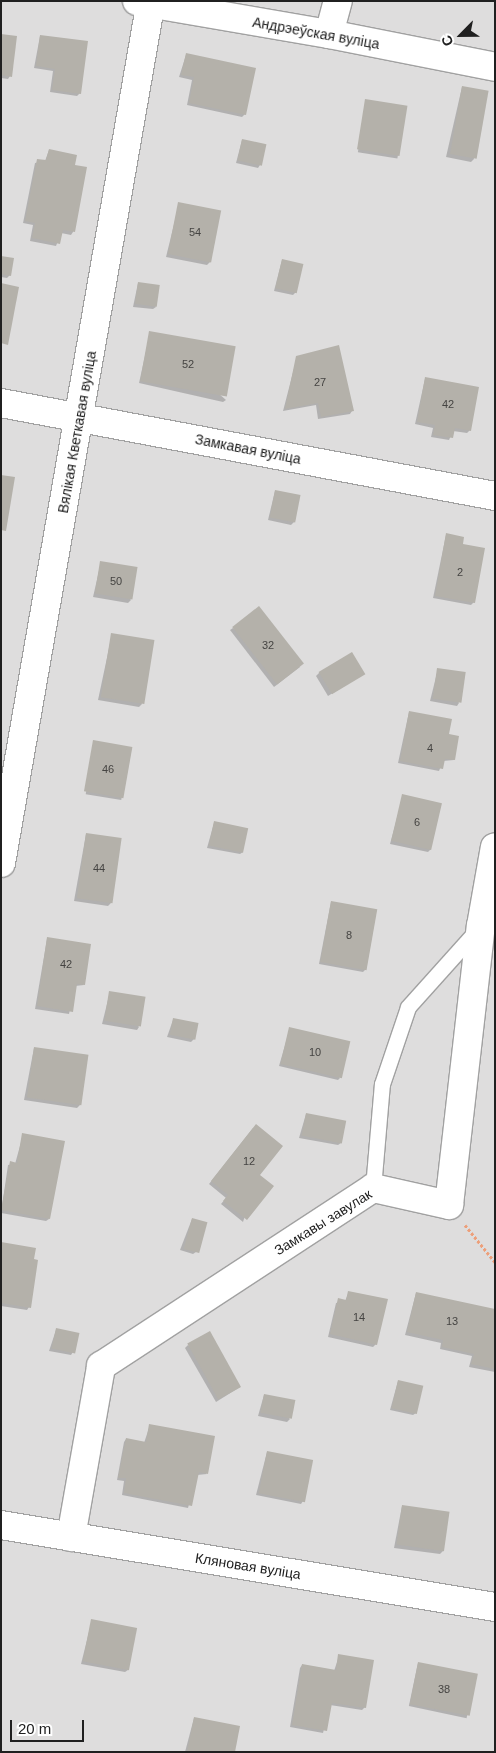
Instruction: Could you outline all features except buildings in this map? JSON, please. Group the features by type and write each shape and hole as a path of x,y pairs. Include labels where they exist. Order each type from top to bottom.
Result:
{"street":[{"path":"329,34 338,1"},
{"name":"Андрэеўская вуліца","path":"146,2 329,34 495,67"},
{"name":"Вялікая Кветкавая вуліца","path":"1,863 80,417 146,2"},
{"name":"Замкавая вуліца","path":"1,403 495,496"},
{"path":"449,1205 481,926 495,847"},
{"name":"Замкавы завулак","path":"71,1537 101,1366 373,1188 449,1205"},
{"name":"Кляновая вуліца","path":"1,1525 495,1607"}],"lane":[{"path":"373,1188 382,1084 408,1007 481,926"}],"path":[{"path":"449,1205 495,1262"}],"shaded area":[{"path":"1,1 495,1 495,1752 1,1752"}]}
